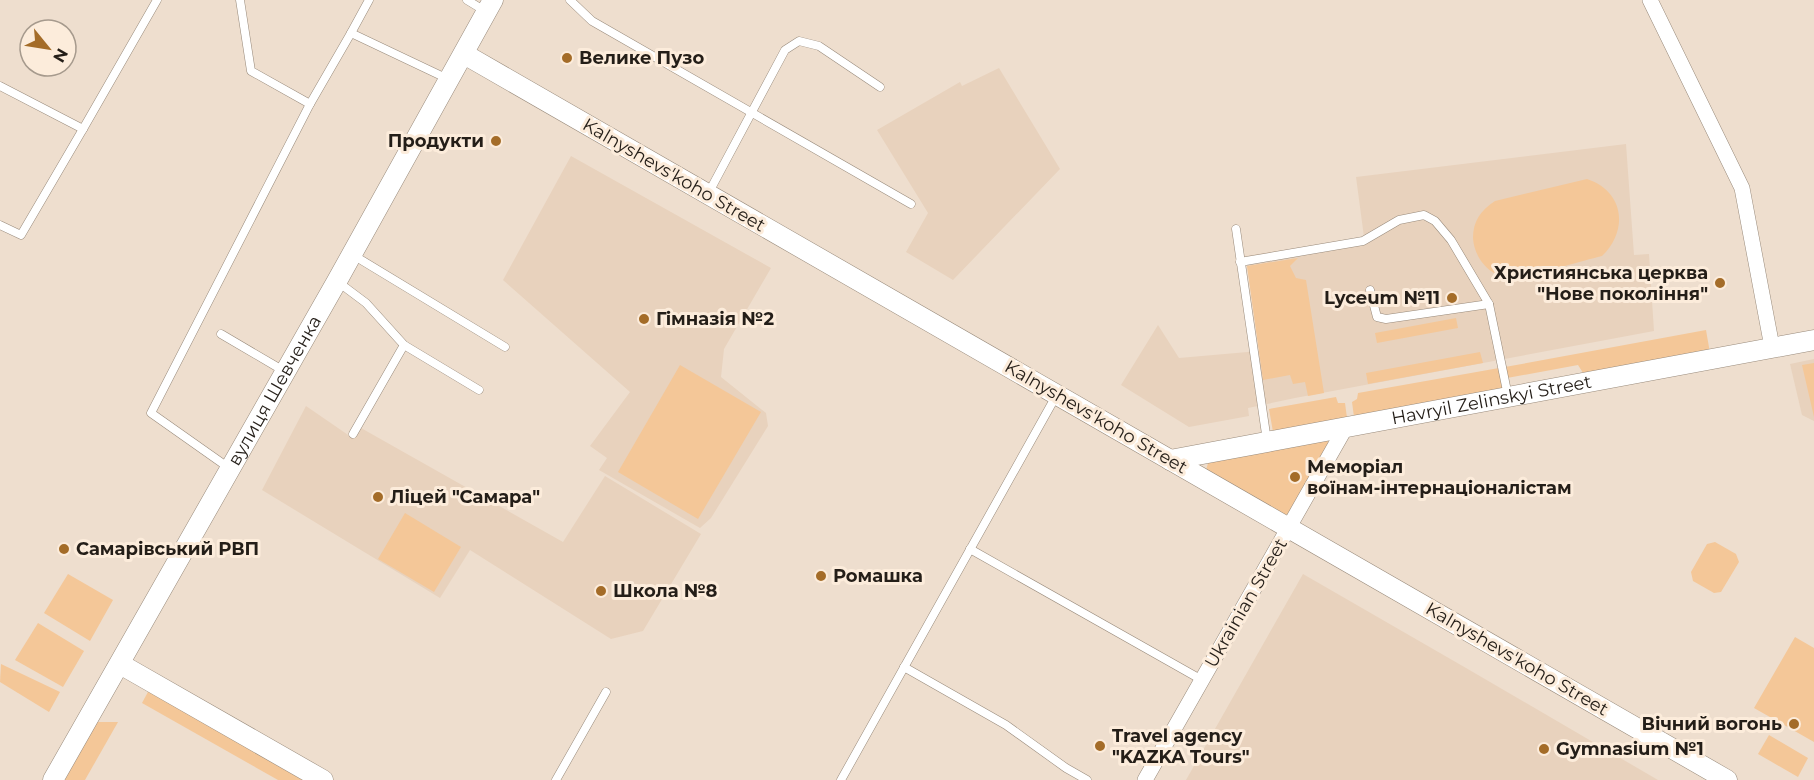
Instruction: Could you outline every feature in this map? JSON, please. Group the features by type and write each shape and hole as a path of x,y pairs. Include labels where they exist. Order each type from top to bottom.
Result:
{"street":[{"path":"1650,0 1742,188 1772,347"},
{"name":"вулиця Шевченка","path":"53,780 337,281 490,6"},
{"name":"Kalnyshevsʹkoho Street","path":"464,54 1720,778"},
{"name":"Havryil Zelinskyi Street","path":"1170,460 1347,425 1814,340"},
{"name":"Ukrainian Street","path":"1145,780 1347,425"},
{"path":"120,664 323,780"}],"lane":[{"path":"0,225 21,235 158,0"},
{"path":"240,0 251,71 310,104"},
{"path":"229,468 151,413 310,104 369,0"},
{"path":"467,0 490,6"},
{"path":"570,0 592,21 911,204"},
{"path":"351,33 450,80"},
{"path":"708,194 753,115 785,50 799,41 819,46 880,87"},
{"path":"0,86 83,129"},
{"path":"1240,262 1363,241 1399,220 1424,215 1435,221 1451,240 1489,304 1508,396"},
{"path":"1236,230 1267,441"},
{"path":"352,254 506,347"},
{"path":"337,281 366,303 404,345 479,390"},
{"path":"1370,290 1377,317 1386,319 1489,304"},
{"path":"221,334 284,371"},
{"path":"353,434 404,345"},
{"path":"841,780 1056,395"},
{"path":"970,549 1202,680"},
{"path":"904,668 1006,724 1066,768 1087,780"},
{"path":"556,780 606,692"}],"shaded area":[{"path":"999,68 1060,169 953,280 906,252 928,213 877,130 960,82 962,86"},
{"name":"Lyceum №11","path":"1626,144 1634,255 1649,254 1654,331 1295,398 1248,408 1249,416 1189,427 1121,385 1158,325 1179,358 1259,351 1246,256 1364,237 1356,177"},
{"name":"Гімназія №2","path":"571,156 771,268 724,349 721,377 766,413 768,426 711,518 700,528 599,470 607,458 590,446 630,392 503,280"},
{"path":"1587,179 1609,192 1618,212 1619,223 1616,235 1611,246 1602,256 1512,277 1497,275 1480,260 1474,246 1473,232 1479,216 1495,201"},
{"path":"1298,258 1290,266 1296,278 1306,280 1324,393 1308,396 1305,382 1293,384 1290,375 1263,380 1247,266"},
{"path":"1456,318 1458,328 1377,343 1375,333"},
{"path":"1706,330 1710,353 1585,376 1578,365 1507,378 1505,367"},
{"path":"1480,352 1483,363 1368,384 1366,373"},
{"path":"1814,359 1814,421 1802,415 1790,364"},
{"path":"1814,363 1814,417 1802,365"},
{"path":"680,365 761,412 698,519 618,472"},
{"path":"1499,368 1503,390 1354,417 1352,402 1357,399 1358,393"},
{"path":"1336,397 1338,403 1345,403 1347,418 1273,432 1269,409"},
{"path":"306,406 354,439 361,428 563,542 605,476 701,534 643,631 611,639 470,550 440,598 262,490"},
{"path":"1327,439 1329,444 1291,513 1285,515 1206,470 1209,460"},
{"path":"405,513 461,547 434,592 378,559"},
{"path":"1715,542 1736,554 1739,562 1721,592 1714,593 1693,581 1691,572 1707,544"},
{"path":"68,574 113,600 90,641 44,613"},
{"path":"1303,574 1466,668 1658,780 1186,780"},
{"path":"38,623 84,651 63,687 15,660"},
{"path":"1795,637 1814,648 1814,742 1754,708"},
{"path":"1,664 60,692 49,712 0,682"},
{"path":"149,690 305,780 278,780 142,703"},
{"path":"94,722 118,722 85,780 60,780"},
{"path":"1769,735 1808,758 1798,777 1758,754"}],"place":[{"name":"Велике Пузо","path":"567,58"},
{"name":"Продукти","path":"496,141"},
{"name":"Християнська церква \"Нове покоління\"","path":"1720,283"},
{"name":"Lyceum №11","path":"1452,298"},
{"name":"Гімназія №2","path":"644,319"},
{"name":"Меморіал воїнам-інтернаціоналістам","path":"1295,477"},
{"name":"Ліцей \"Самара\"","path":"378,497"},
{"name":"Самарівський РВП","path":"64,549"},
{"name":"Ромашка","path":"821,576"},
{"name":"Школа №8","path":"601,591"},
{"name":"Вічний вогонь","path":"1794,724"},
{"name":"Travel agency \"KAZKA Tours\"","path":"1100,746"},
{"name":"Gymnasium №1","path":"1544,749"}]}
